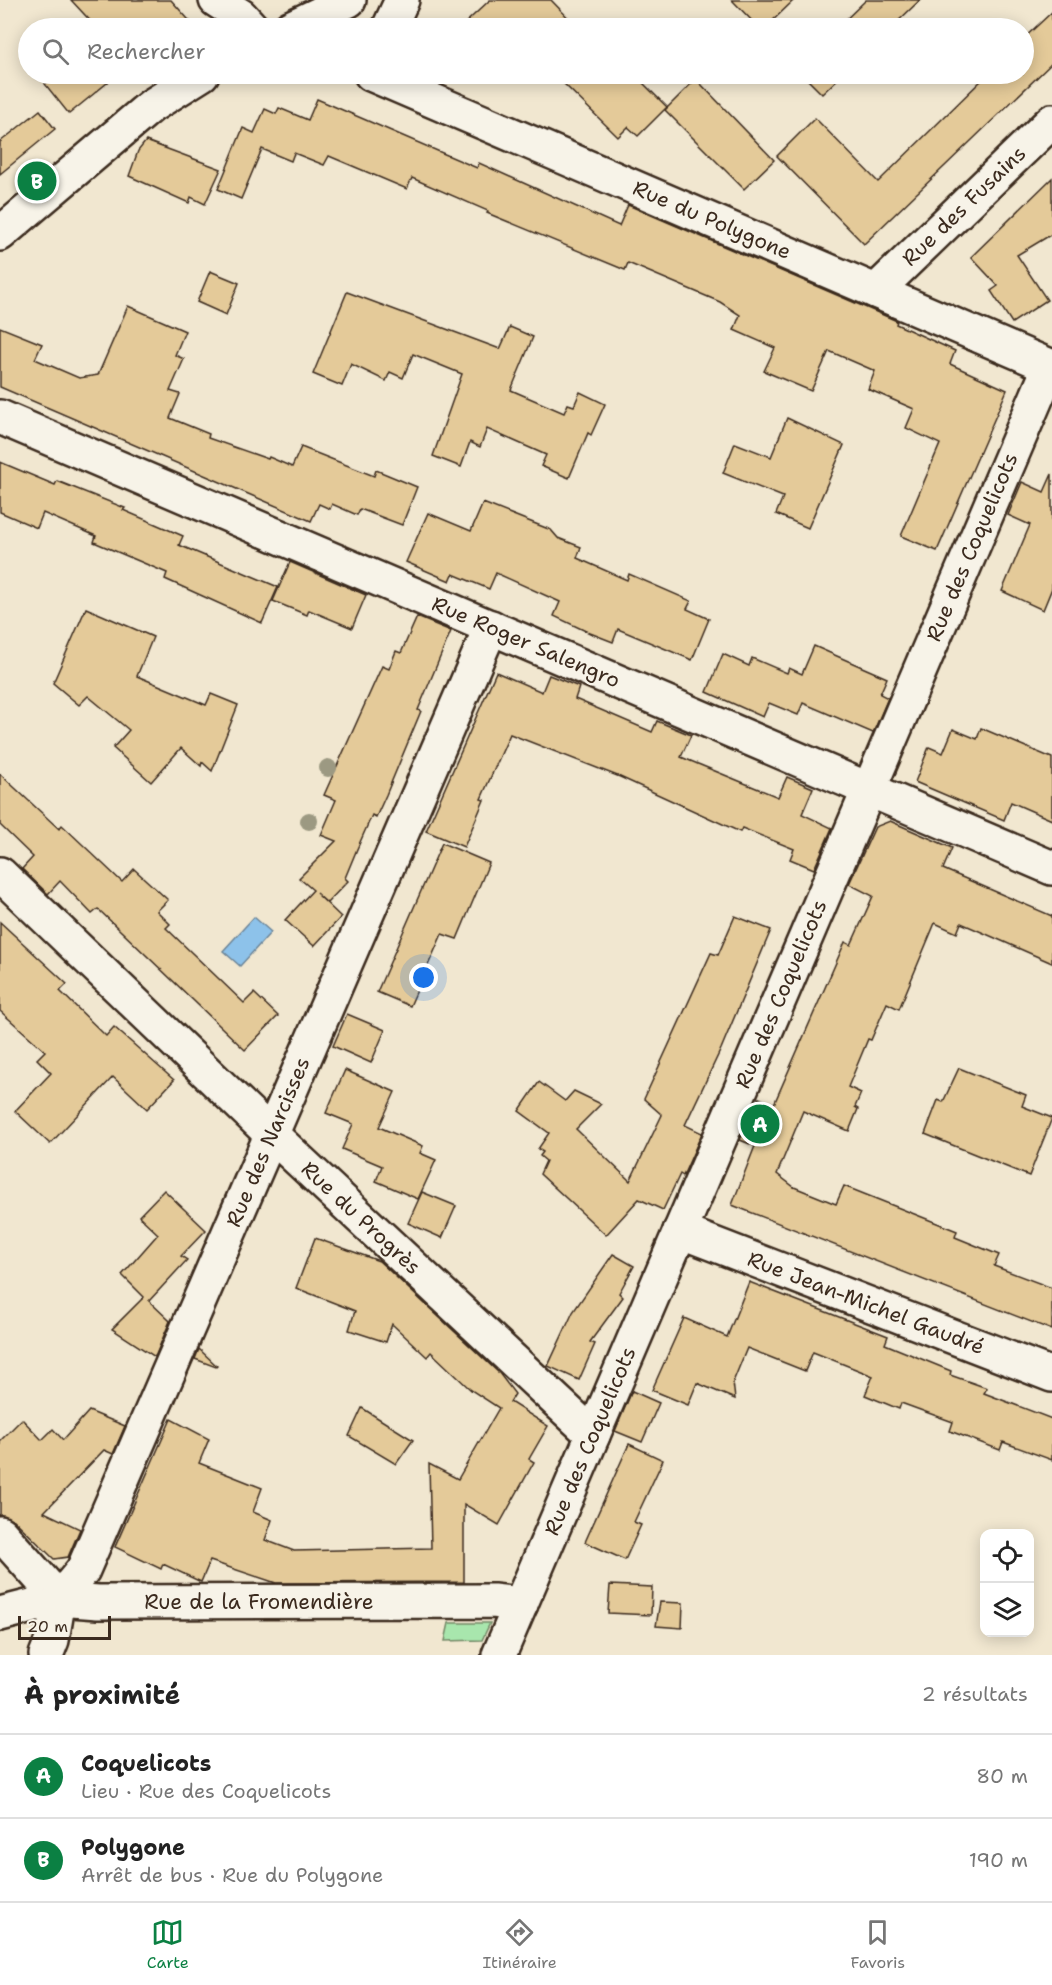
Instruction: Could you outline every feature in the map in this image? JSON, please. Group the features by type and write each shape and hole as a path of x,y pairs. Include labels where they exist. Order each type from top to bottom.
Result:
{"street":[{"path":"216,0 243,18"},
{"path":"311,18 349,0"},
{"path":"394,18 402,0"},
{"path":"0,234 152,106 186,84"},
{"name":"Rue du Polygone","path":"403,84 1051,367"},
{"name":"Rue des Fusains","path":"876,291 1052,121"},
{"name":"Rue des Coquelicots","path":"499,1655 1051,367"},
{"name":"Rue Roger Salengro","path":"0,417 1052,867"},
{"name":"Rue des Narcisses","path":"46,1655 52,1640 59,1599 83,1570 491,627"},
{"name":"Rue du Progrès","path":"0,874 272,1135 593,1435"},
{"name":"Rue Jean-Michel Gaudré","path":"680,1231 1052,1375"},
{"path":"0,1533 59,1599"},
{"name":"Rue de la Fromendière","path":"0,1614 59,1599 98,1602 493,1601 521,1604"}],"green space":[{"path":"449,1623 490,1623 482,1640 445,1641"}],"water":[{"path":"254,917 271,932 240,966 223,951"}],"building":[{"path":"71,0 171,0 187,18 88,18"},
{"path":"490,0 551,0 568,18 471,18"},
{"path":"732,0 794,0 775,18 749,18"},
{"path":"866,0 920,0 901,18 847,18"},
{"path":"1052,12 1052,63 1034,80 1034,29"},
{"path":"45,84 106,84 69,114"},
{"path":"564,84 644,84 667,107 638,136 628,127 618,137"},
{"path":"691,84 701,84 774,160 744,189 665,110"},
{"path":"812,84 832,84 822,94"},
{"path":"978,84 1030,84 864,244 777,156 815,118 878,182"},
{"path":"317,99 477,168 479,163 619,226 628,205 897,321 896,324 955,351 950,364 1007,390 937,551 901,536 940,444 906,428 914,409 868,389 875,371 829,351 811,391 764,371 775,348 734,330 740,315 720,302 628,263 625,270 487,213 488,211 412,178 407,189 329,156 324,165 294,153 291,161 262,149 241,199 218,189 243,128 254,133 265,109 276,114 279,108 308,120"},
{"path":"40,110 55,129 0,174 0,142"},
{"path":"146,141 221,169 205,204 191,197 189,203 129,176 138,151"},
{"path":"1052,178 1052,234 1017,255 1047,300 1012,323 991,291 998,286 971,257"},
{"path":"210,271 239,283 226,315 197,302"},
{"path":"347,292 500,349 510,327 533,337 511,390 564,413 568,404 574,406 580,392 605,404 591,435 588,433 569,478 541,466 546,455 487,429 480,447 470,442 461,467 433,456 462,374 413,354 403,378 390,372 386,381 351,364 342,386 313,374"},
{"path":"128,306 185,331 175,355 184,359 170,391 180,394 170,418 209,434 208,438 268,459 269,457 292,467 301,447 374,476 376,470 417,487 402,525 360,509 357,515 332,504 330,509 319,504 311,521 0,387 0,327 42,344 35,359 79,378 98,375"},
{"path":"787,418 844,445 808,528 776,514 783,497 723,473 735,443 771,457"},
{"path":"0,462 55,485 57,481 125,508 123,510 183,536 179,545 278,587 262,623 165,579 167,573 94,542 96,536 43,513 37,528 0,512"},
{"path":"1052,474 1052,588 1043,610 1002,591 1030,525 1008,515 1022,482 1044,492"},
{"path":"483,503 551,530 558,538 581,547 577,558 627,580 629,574 691,601 687,609 709,619 692,660 618,629 613,642 590,633 554,616 560,602 496,573 489,589 453,574 450,581 406,562 428,513 471,531"},
{"path":"290,562 366,595 352,628 309,610 307,615 273,601"},
{"path":"86,608 153,637 137,676 206,705 211,694 238,705 212,771 202,762 201,766 181,748 151,782 113,748 129,730 88,696 79,705 53,683"},
{"path":"417,617 451,631 386,795 376,817 372,815 345,878 348,881 327,903 316,893 341,917 314,946 285,920 313,890 299,878 336,841 321,835 336,800 324,795 382,666 389,669 396,651 401,653"},
{"path":"814,646 887,678 880,694 888,698 873,733 803,703 798,715 769,703 763,717 707,692 723,654 749,666 752,658 787,673 789,668 802,674"},
{"path":"496,672 542,692 549,675 579,687 575,699 652,732 657,721 691,735 681,757 778,797 787,777 813,788 802,814 832,828 814,869 790,859 794,849 742,828 740,832 620,777 510,734 481,799 484,800 464,847 426,831"},
{"path":"981,728 1052,758 1052,820 1011,802 1004,820 915,782 929,747 943,753 953,729 977,739"},
{"path":"0,774 59,829 62,825 122,882 134,869 168,900 157,911 170,924 166,928 244,1003 254,993 278,1016 245,1050 98,909 92,914 60,881 48,894 22,869 33,857 0,825"},
{"path":"890,821 952,848 943,869 1052,916 1052,963 961,923 957,933 935,923 899,1009 887,1003 871,1040 868,1039 848,1087 861,1093 855,1107 858,1109 849,1131 803,1111 777,1174 794,1187 836,1204 844,1186 957,1231 955,1237 999,1255 994,1266 1052,1288 1052,1330 732,1205 755,1146 740,1140 759,1098 774,1104 845,942 851,945 873,896 849,884 875,827"},
{"path":"442,843 489,863 457,939 442,934 410,1006 377,992"},
{"path":"735,916 771,930 721,1049 685,1125 702,1133 683,1176 680,1174 663,1210 639,1199 606,1235 540,1174 546,1161 540,1156 543,1152 538,1149 549,1133 519,1111 539,1082 565,1101 574,1091 601,1104 576,1129 630,1181 662,1115 644,1099 711,953 718,955"},
{"path":"0,922 67,984 60,991 106,1036 114,1027 174,1080 147,1109 113,1077 50,1144 15,1111 51,1073 37,1059 45,1051 0,1011"},
{"path":"347,1014 385,1030 371,1063 333,1046"},
{"path":"959,1068 1026,1095 1022,1106 1052,1118 1029,1176 925,1134 938,1100 943,1102"},
{"path":"345,1070 395,1092 379,1127 423,1146 420,1153 436,1160 418,1199 376,1181 382,1166 342,1149 353,1124 326,1113"},
{"path":"164,1190 206,1230 181,1256 187,1260 149,1301 170,1321 155,1357 112,1329 144,1297 122,1275 158,1234 139,1216"},
{"path":"422,1192 456,1206 442,1238 408,1223"},
{"path":"315,1238 379,1261 499,1373 515,1394 510,1402 548,1426 529,1459 534,1462 499,1525 464,1504 464,1582 276,1583 210,1561 201,1582 163,1564 161,1569 115,1547 171,1419 209,1439 199,1463 262,1488 253,1512 272,1520 265,1540 294,1551 431,1548 429,1464 458,1479 499,1408 471,1390 431,1352 427,1357 392,1324 386,1342 349,1330 355,1311 296,1288"},
{"path":"613,1254 634,1266 619,1293 623,1297 590,1342 595,1344 579,1380 548,1366 573,1312"},
{"path":"749,1282 888,1336 885,1344 951,1371 950,1375 987,1388 984,1393 1052,1419 1052,1460 1003,1442 1000,1450 950,1431 953,1422 901,1403 899,1409 865,1395 873,1376 813,1352 805,1371 747,1348 733,1382 735,1399 697,1383 688,1405 652,1390 684,1318 727,1337"},
{"path":"199,1349 217,1366 216,1367 195,1359"},
{"path":"632,1391 659,1403 642,1442 615,1431"},
{"path":"362,1408 413,1440 396,1464 349,1436"},
{"path":"89,1411 125,1426 113,1454 104,1450 44,1512 80,1529 68,1557 54,1559 14,1520 0,1515 0,1441 22,1419 42,1440 53,1429 63,1440"},
{"path":"629,1444 663,1460 634,1522 641,1525 625,1560 585,1542"},
{"path":"610,1585 652,1587 651,1615 608,1613"},
{"path":"660,1602 683,1603 682,1628 656,1626"}],"place":[{"name":"Polygone","path":"37,181"},
{"name":"Coquelicots","path":"760,1124"}]}
